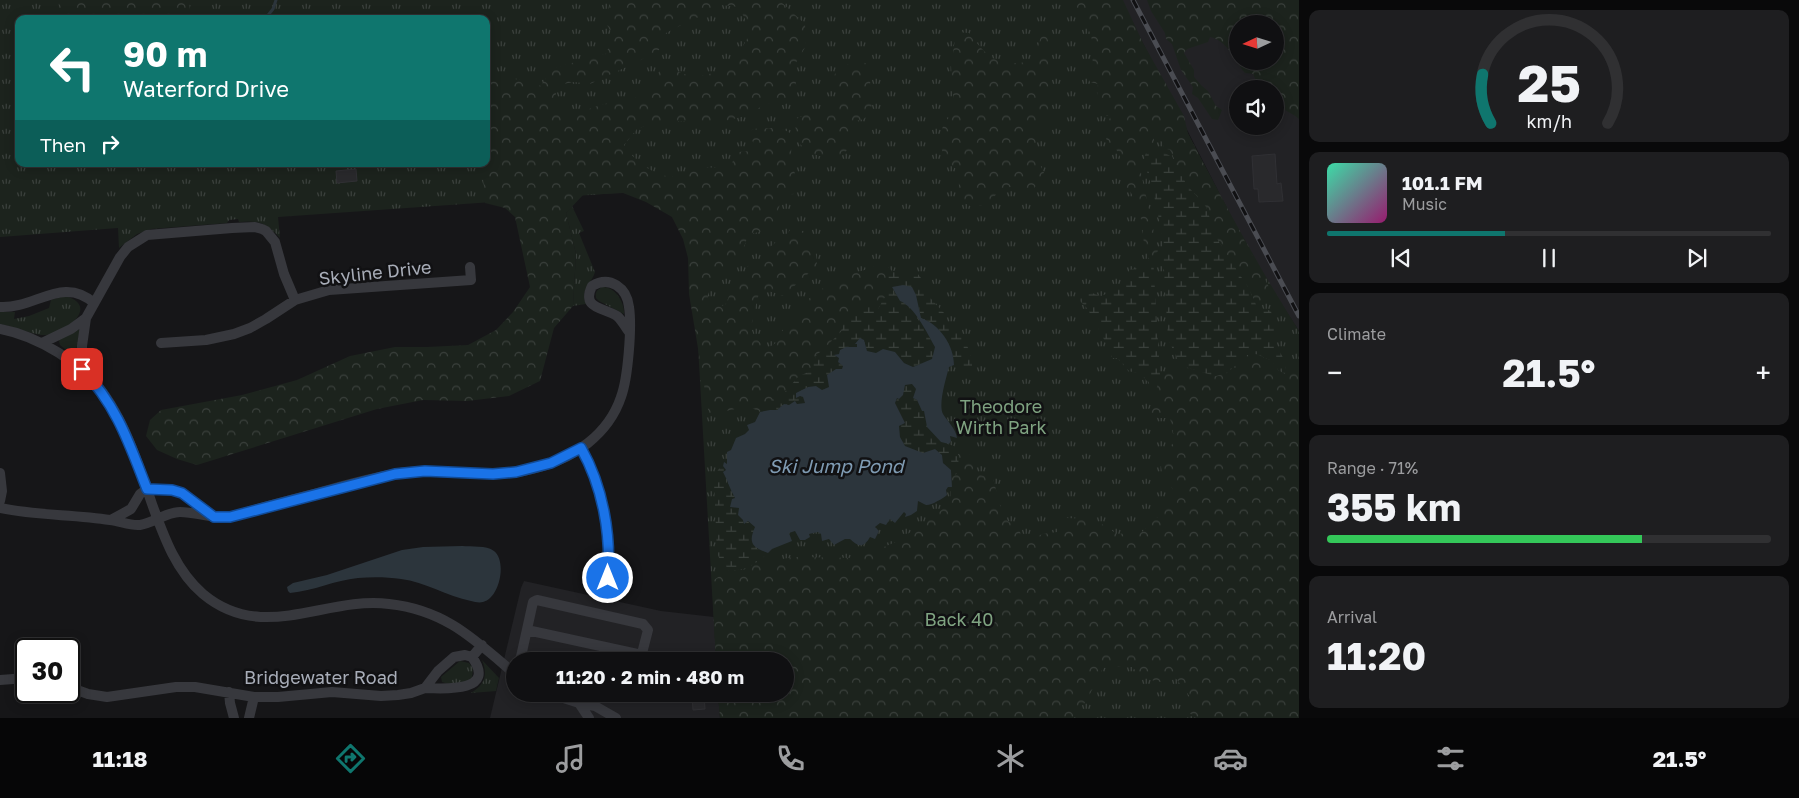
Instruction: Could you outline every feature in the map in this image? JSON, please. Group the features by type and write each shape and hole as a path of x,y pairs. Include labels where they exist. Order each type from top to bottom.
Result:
{"street":[{"path":"82,369 82,346 86,318 124,252 138,240 147,236 255,227 266,231 274,242 295,300"},
{"name":"Skyline Drive","path":"161,343 206,340 234,334 266,320 295,300 330,290 471,280 470,267"},
{"path":"0,508 28,513 111,520 140,525 180,512 214,517 230,517 373,478 405,472 438,471 493,474 516,472 551,463 581,448 608,423 621,398 628,365 630,308 625,294 614,283 608,281 592,286 589,296 590,302 596,307 620,318 629,332"},
{"path":"0,307 21,305 65,291 85,295 94,303"},
{"path":"42,343 71,329 86,318"},
{"path":"0,330 32,338 42,343 82,369 101,391 124,429 177,564 191,583 217,603 236,612 258,617 277,618 351,604 390,604 413,608 434,615 463,631 482,644 506,665"},
{"path":"581,448 594,474 603,505 609,563 606,589"},
{"path":"0,473 2,491 0,501"},
{"path":"111,520 131,509 140,494 147,489 172,490 182,493 214,517"},
{"path":"523,652 532,602 537,600 643,624 648,630 642,652"},
{"path":"527,630 617,652"},
{"path":"425,688 438,671 454,657 460,655 472,657 482,644"},
{"name":"Bridgewater Road","path":"80,691 107,697 176,687 195,687 254,697 332,692 382,696 410,693 425,688 447,689 469,686 478,676 477,664 472,657"},
{"path":"0,680 15,679"},
{"path":"229,692 234,718"},
{"path":"249,718 254,697"},
{"path":"573,702 595,706 616,718"},
{"path":"578,704 589,718"}],"shaded area":[{"path":"1121,0 1196,0 1229,35 1229,70 1250,70 1264,80 1229,80 1229,135 1284,135 1284,95 1299,106 1299,331 1266,280 1233,220"},
{"path":"524,581 661,611 714,617 716,652 506,652 506,702 719,702 720,718 490,718 521,588"}],"green space":[{"name":"Theodore Wirth Park","path":"0,0 1121,0 1228,209 1299,331 1299,718 720,718 719,702 794,702 794,652 715,652 689,188 278,217 280,238 262,224 257,222 239,222 238,219 229,220 227,223 151,229 137,234 119,248 118,228 0,237"},
{"path":"59,0 189,0 190,11 186,15 58,15"},
{"path":"610,0 779,0 805,24 806,46 794,66 797,93 784,105 766,103 749,115 709,125 690,121 650,124 637,129 624,145 633,157 646,167 660,174 678,177 697,169 729,168 738,152 750,151 755,147 750,135 752,130 774,128 784,130 793,135 791,155 796,180 794,194 782,196 774,224 765,230 747,235 740,253 713,282 709,291 708,301 717,306 726,304 749,264 765,258 770,248 790,230 804,231 814,247 817,266 783,296 770,291 759,294 751,327 753,334 768,348 780,340 781,333 787,324 801,310 806,301 816,293 838,278 871,268 882,261 892,271 887,276 887,294 878,309 841,332 816,356 811,371 799,376 785,392 777,396 760,412 748,406 709,415 689,294 688,258 683,239 672,217 646,202 623,193 583,195 566,213 576,254 573,306 554,328 540,381 509,396 467,401 423,400 377,409 197,465 157,450 146,436 150,420 161,410 242,395 297,380 350,356 395,347 468,345 496,330 513,312 530,287 515,217 505,208 485,203 482,167 490,167 490,77 528,81 541,86 557,67 606,54 613,36 606,23","holes":["721,5 739,7 746,21 747,39 736,58 721,71 701,76 683,74 668,65 660,70 649,89 626,104 600,105 588,109 577,116 561,113 562,106 555,98 558,85 574,82 590,84 639,61 659,50 666,33 693,19 711,13"]},
{"path":"1071,0 1123,0 1143,43 1184,116 1188,134 1270,289 1269,297 1265,303 1255,302 1249,289 1217,239 1206,207 1186,184 1170,150 1164,148 1158,131 1154,133 1154,143 1139,146 1136,150 1158,251 1150,260 1147,256 1138,206 1131,192 1126,187 1126,175 1119,154 1113,144 1107,143 1108,130 1105,126 1110,115 1107,116 1101,110 1101,104 1097,96 1098,84 1090,82 1088,78 1093,62 1091,35 1081,14"},
{"path":"1147,0 1299,0 1299,119 1284,109 1284,80 1256,80 1253,74 1245,73 1243,70 1284,70 1284,15 1229,15 1229,51 1221,42 1210,37 1208,42 1187,49 1184,53 1194,70 1194,77 1208,91 1216,106 1222,110 1218,120 1212,119 1198,98 1192,94 1193,87 1181,70 1172,44 1166,39 1165,33 1151,11"},
{"path":"1047,27 1051,96 1049,124 1038,127 1035,154 1044,173 1032,192 1021,194 1013,186 999,191 988,204 972,207 957,199 959,186 958,170 945,162 940,142 943,125 954,111 951,66 956,32 969,33 989,56 996,60 1022,63 1034,61 1043,29"},
{"path":"857,61 869,64 874,73 870,83 875,100 864,119 856,121 855,131 850,138 848,149 839,159 813,154 803,147 799,141 796,133 796,119 810,112 825,116 834,115 842,99 839,92 831,87 834,76 842,67"},
{"path":"1152,151 1163,152 1172,157 1186,184 1206,207 1217,239 1249,289 1257,307 1271,311 1277,347 1286,363 1285,374 1278,370 1272,361 1256,354 1247,355 1227,373 1215,376 1188,368 1177,358 1168,339 1162,234 1154,195 1144,161 1145,155"},
{"path":"572,206 584,231 579,233 595,272 585,291 584,299 586,304 573,306 576,254 566,213"},
{"path":"1153,257 1160,375 1156,386 1151,386 1141,374 1129,371 1117,358 1111,358 1111,353 1093,318 1077,298 1092,293 1101,296 1111,292 1129,276 1129,270 1143,266"},
{"path":"904,270 917,273 925,283 926,291 932,300 944,313 945,319 964,337 972,359 972,368 964,370 954,365 951,350 944,337 934,325 921,318 916,295 903,285 892,287 917,318 935,347 932,359 913,367 904,363 895,352 876,353 871,350 867,351 864,340 857,344 857,347 835,356 839,358 843,366 829,387 822,390 808,387 800,393 805,403 797,404 795,401 789,405 784,404 777,410 760,412 777,396 785,392 799,376 811,371 816,356 841,332 845,319 869,304 878,309 887,294 887,276 892,271"},
{"path":"602,287 607,287 615,292 621,300 624,314 596,298 597,291"},
{"path":"65,296 75,300 80,306 80,312 70,324 54,333 46,335 36,334 0,324 0,312 15,312 14,319 29,316 49,308 51,300"},
{"path":"80,329 76,351 70,353 60,345 59,341"},
{"name":"Back 40","path":"1256,354 1272,361 1278,370 1285,373 1286,363 1297,366 1299,370 1299,718 1197,718 1189,713 1191,698 1174,676 1166,677 1161,682 1145,677 1132,667 1113,667 1103,668 1086,702 1074,712 1073,718 720,718 719,702 794,702 794,652 716,652 712,581 731,569 743,570 756,564 794,557 858,558 898,541 951,503 951,476 959,472 958,454 966,452 974,457 976,474 993,478 1003,517 1019,526 1022,542 1028,542 1042,534 1057,532 1066,518 1094,519 1117,534 1142,532 1164,511 1176,492 1167,483 1161,470 1162,452 1175,442 1170,418 1158,418 1148,412 1154,399 1160,375 1188,368 1215,376 1227,373 1247,355"},
{"path":"912,384 916,389 913,398 917,400 922,411 924,411 925,416 941,442 954,446 958,454 959,472 955,475 951,476 943,463 905,446 900,437 895,403 905,385"},
{"path":"723,466 726,470 726,482 733,491 744,524 748,521 755,527 757,549 768,553 754,564 740,570 733,570 727,567 717,553 714,481 717,472"},
{"path":"482,660 499,678 496,691 471,693 476,690 484,679 485,670"},
{"path":"460,661 469,663 473,668 472,678 465,682 442,682 441,677"}],"water":[{"name":"Ski Jump Pond","path":"903,285 912,287 916,295 921,318 939,330 951,350 954,365 949,367 941,404 943,414 952,426 957,438 950,436 951,441 949,444 941,442 927,427 924,411 922,411 917,400 913,398 916,389 912,384 905,385 903,395 899,399 897,398 895,403 905,423 899,426 900,437 905,446 923,453 935,449 942,455 943,463 951,470 952,487 948,487 946,490 947,495 934,503 926,505 918,501 917,511 905,517 906,514 904,512 895,523 890,519 886,525 880,523 875,527 879,531 875,539 870,537 863,545 858,545 850,539 845,539 834,545 829,539 822,541 821,534 818,532 809,534 810,537 805,540 800,540 795,531 789,533 792,541 772,549 768,553 758,549 752,541 755,527 748,521 744,524 738,515 739,508 730,507 732,499 735,498 723,472 726,470 723,466 724,462 727,464 727,452 731,450 736,438 749,430 747,425 755,422 760,412 777,410 784,404 789,405 795,401 797,404 805,403 803,397 796,398 796,393 808,387 816,386 822,390 829,387 827,375 836,369 842,369 843,366 838,362 839,358 834,355 839,354 840,350 846,347 857,347 857,344 855,344 860,338 864,340 867,351 876,353 883,349 895,352 904,363 913,367 932,359 935,347 916,314 900,301 892,287"},
{"path":"462,546 487,548 494,551 498,556 501,570 500,579 494,594 483,602 462,599 410,581 390,578 369,577 349,579 290,593 287,587 293,583 327,575 402,550 423,547"}],"building":[{"path":"1275,154 1277,184 1281,183 1283,201 1259,202 1258,189 1254,189 1252,156"},
{"path":"356,169 357,181 337,183 336,171"},
{"path":"692,702 705,702 705,709 693,710"}],"waterway":[{"path":"268,15 276,0"}],"railway":[{"path":"1133,0 1299,316"}],"route":[{"path":"82,369 101,391 124,429 147,489 172,490 182,493 214,517 230,517 373,478 405,472 438,471 493,474 516,472 551,463 581,448 594,474 603,505 609,563 608,578"}]}
